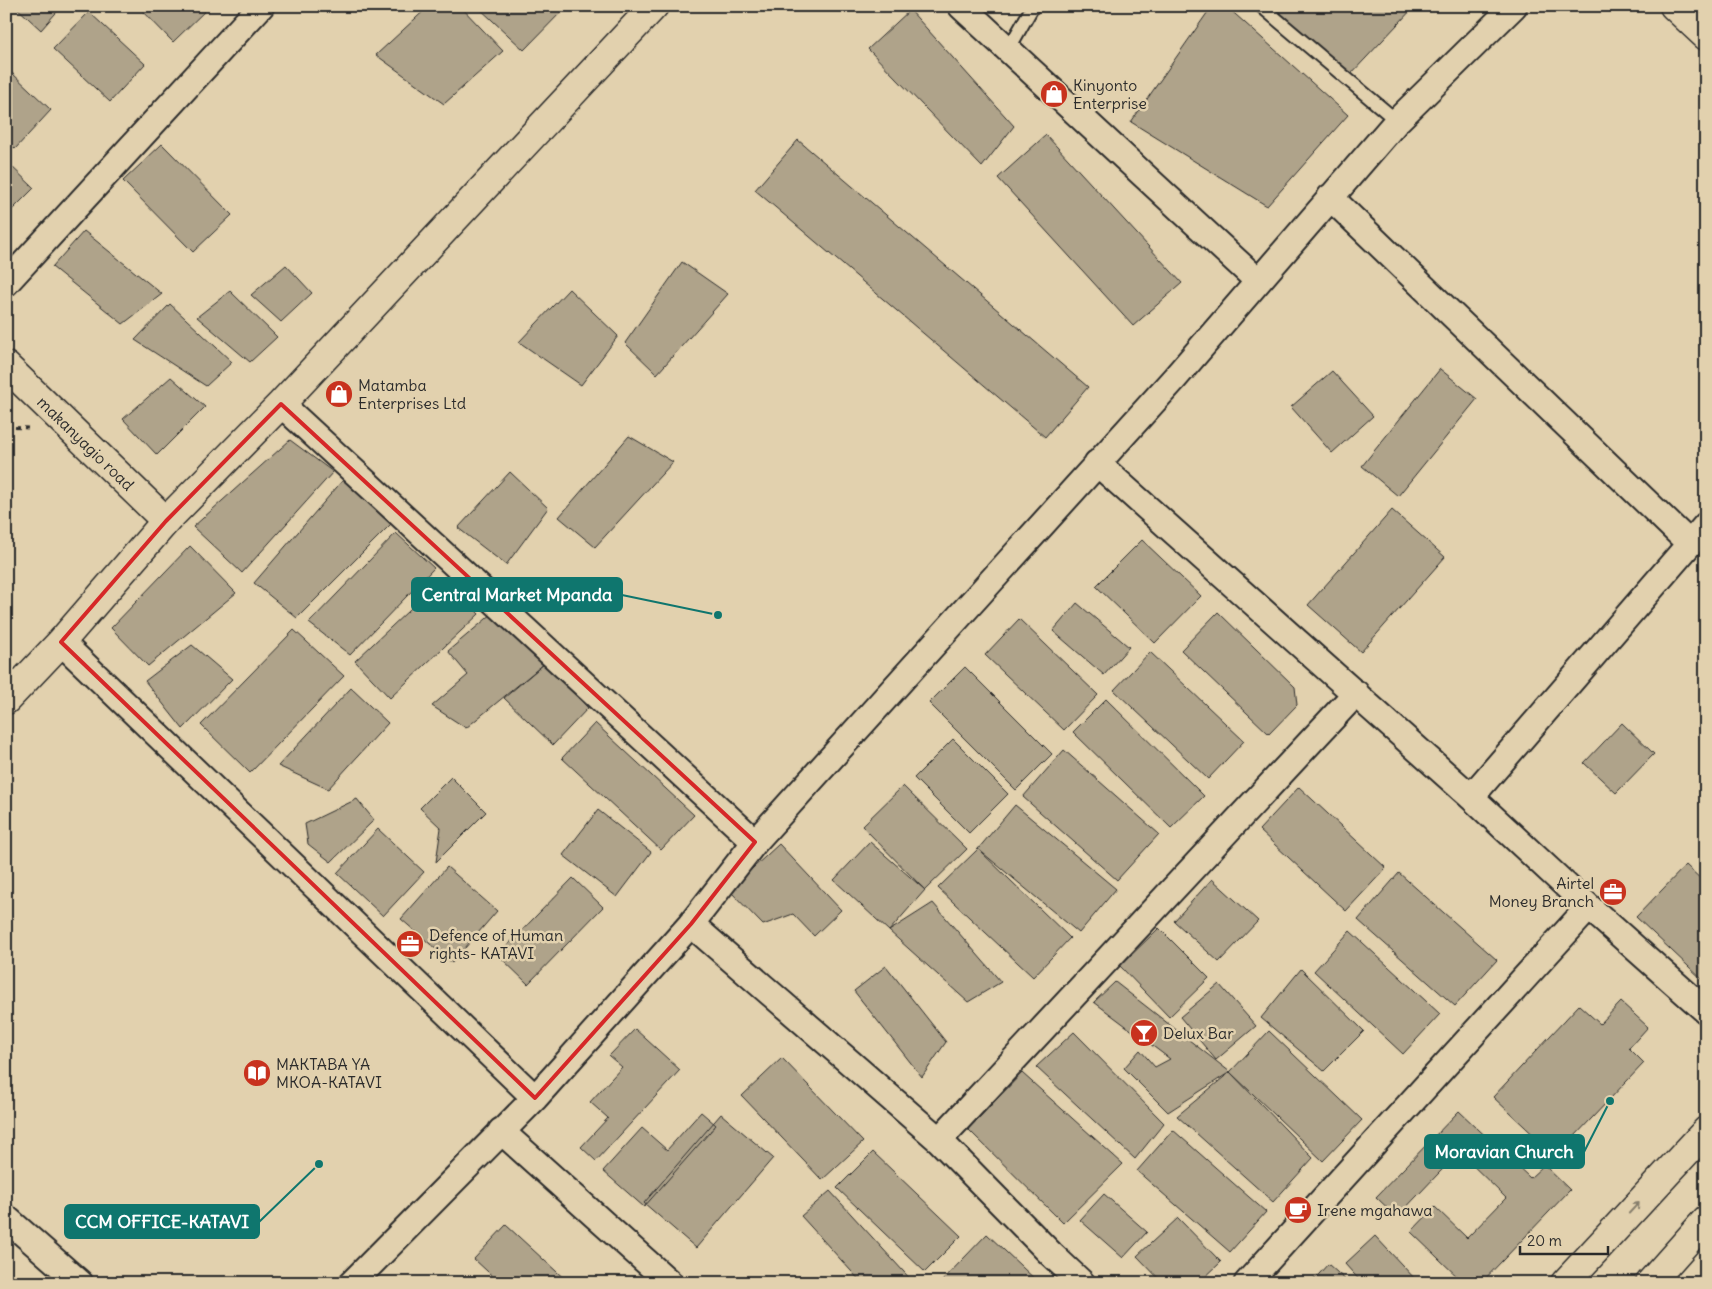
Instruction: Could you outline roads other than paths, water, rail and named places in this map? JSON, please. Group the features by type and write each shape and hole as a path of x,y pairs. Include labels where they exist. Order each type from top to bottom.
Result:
{"street":[{"path":"6,283 261,6"},
{"path":"6,700 61,642 166,521 281,404 654,6"},
{"path":"961,6 1258,281"},
{"path":"352,1283 535,1098 691,924 755,842 1174,379 1397,121 1514,6"},
{"path":"1674,6 1706,36"},
{"path":"1330,197 1690,544"},
{"name":"makanyagio road","path":"6,366 166,521"},
{"path":"281,404 755,842"},
{"path":"1097,463 1356,693 1589,907 1706,1011"},
{"path":"1471,797 1706,525"},
{"path":"61,642 535,1098"},
{"path":"939,1140 1356,693"},
{"path":"1247,1283 1589,907"},
{"path":"691,924 939,1140 1082,1283"},
{"path":"501,1131 670,1283"},
{"path":"1565,1283 1706,1131"},
{"path":"6,1218 80,1283"},
{"path":"1650,1283 1706,1220"}],"lane":[{"path":"1008,50 1033,6"},
{"path":"1261,6 1397,121"}],"place":[{"name":"Kinyonto Enterprise","path":"1054,94"},
{"name":"Matamba Enterprises Ltd","path":"339,394"},
{"name":"Central Market Mpanda","path":"718,615"},
{"name":"Airtel Money Branch","path":"1613,892"},
{"name":"Defence of Human rights- KATAVI","path":"410,944"},
{"name":"Delux Bar","path":"1144,1033"},
{"name":"MAKTABA YA MKOA-KATAVI","path":"257,1073"},
{"name":"Moravian Church","path":"1610,1101"},
{"name":"CCM OFFICE-KATAVI","path":"319,1164"},
{"name":"Irene mgahawa","path":"1298,1210"}]}
